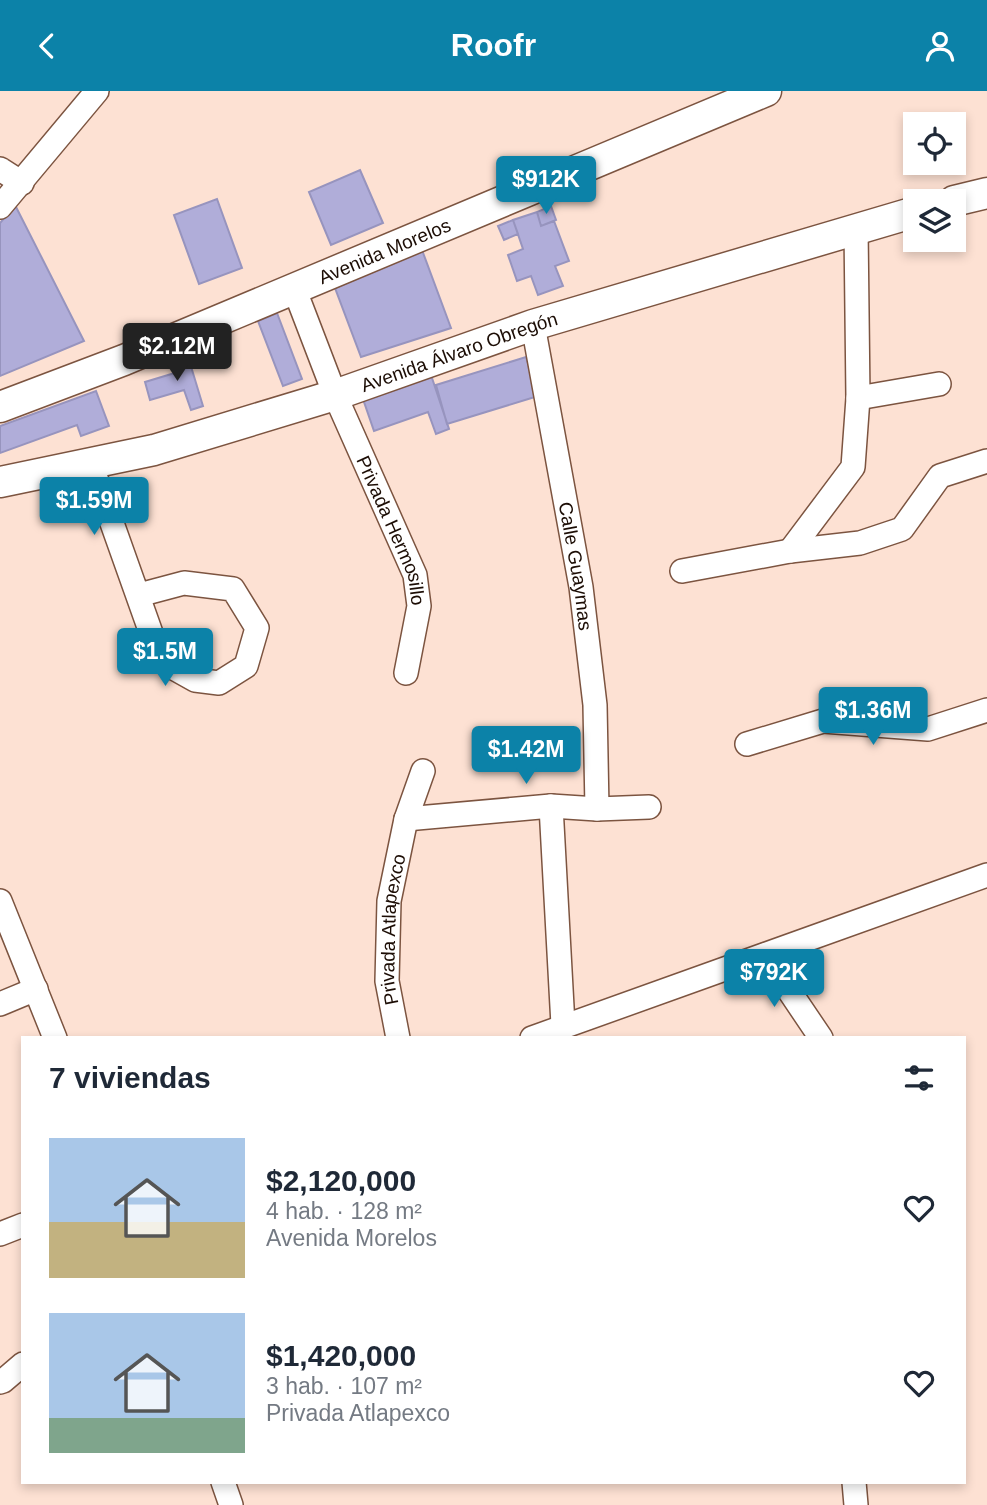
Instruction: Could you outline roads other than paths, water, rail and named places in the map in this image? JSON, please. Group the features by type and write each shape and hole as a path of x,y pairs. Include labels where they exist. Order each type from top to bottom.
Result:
{"main road":[{"name":"Avenida Morelos","path":"0,407 124,360 766,91"},
{"path":"966,198 987,193"},
{"name":"Avenida Álvaro Obregón","path":"0,482 154,450 335,395 534,325 903,215"}],"street":[{"path":"0,207 97,91"},
{"path":"0,169 22,183"},
{"path":"790,551 853,467 858,398 856,228"},
{"name":"Privada Hermosillo","path":"294,288 335,395 415,575 419,606 406,673"},
{"name":"Calle Guaymas","path":"534,325 581,587 595,705 597,810"},
{"path":"858,398 939,383"},
{"path":"682,571 790,551 860,543 902,529 940,476 987,461"},
{"path":"91,464 162,661 195,681 219,683 246,666 257,628 233,589 184,583 139,595"},
{"path":"747,744 823,721 928,729 987,710"},
{"name":"Privada Atlapexco","path":"398,1036 387,981 389,901 406,819 423,771"},
{"path":"551,806 564,1025"},
{"path":"406,819 551,806 597,810 649,807"},
{"path":"536,1036 987,875"},
{"path":"0,901 54,1036"},
{"path":"765,955 820,1036"},
{"path":"0,1004 37,989"},
{"path":"0,1234 21,1226"},
{"path":"0,1382 21,1366"},
{"path":"224,1484 231,1505"},
{"path":"854,1484 856,1505"}]}
